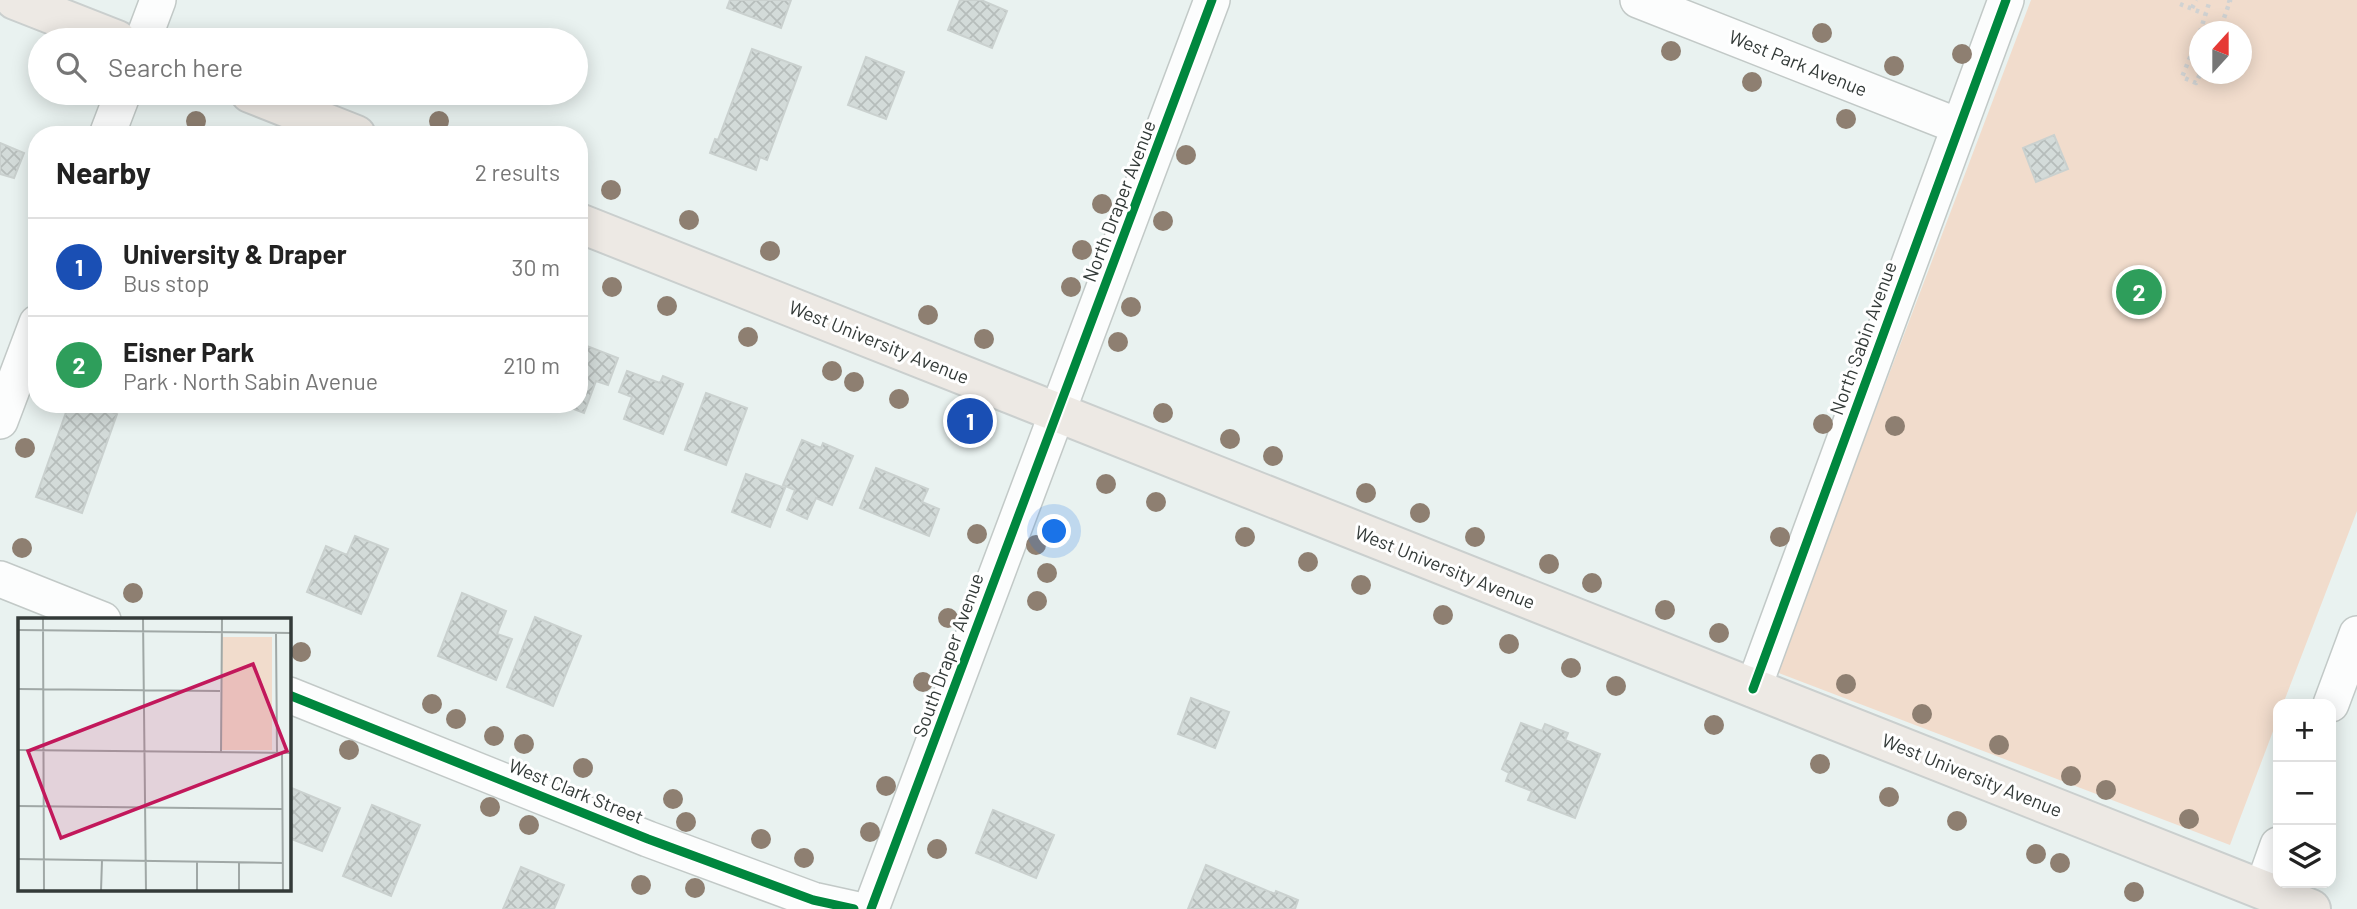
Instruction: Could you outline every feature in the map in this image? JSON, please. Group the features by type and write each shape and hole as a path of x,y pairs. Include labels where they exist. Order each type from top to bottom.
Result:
{"main road":[{"path":"15,0 86,28"},
{"path":"280,105 333,126"},
{"name":"West University Avenue","path":"588,227 2307,908"}],"street":[{"path":"148,28 158,0"},
{"name":"North Draper Avenue","path":"1058,413 1212,0"},
{"name":"West Park Avenue","path":"1638,0 1958,126"},
{"name":"North Sabin Avenue","path":"1754,688 2006,0"},
{"path":"110,126 118,105"},
{"path":"0,421 28,347"},
{"name":"South Draper Avenue","path":"872,909 1005,547 1058,413"},
{"path":"0,579 98,618"},
{"path":"2333,699 2357,634"},
{"name":"West Clark Street","path":"290,695 686,853 813,900 854,909"},
{"path":"2262,890 2273,859"}],"path":[{"path":"2192,9 2196,0"},
{"path":"2202,21 2210,0"},
{"path":"2220,21 2230,1 2226,0"},
{"path":"2180,4 2204,14"},
{"path":"2189,60 2182,77 2189,80"}],"shaded area":[{"path":"2031,0 2357,0 2357,511 2285,699 2273,699 2273,731 2230,845 1776,672"}],"building":[{"path":"730,0 791,0 781,28 727,8"},
{"path":"960,0 981,0 1007,11 992,48 948,30"},
{"path":"752,49 801,67 767,160 760,157 756,170 710,153 715,139 718,140"},
{"path":"866,57 904,72 886,119 848,105"},
{"path":"2054,135 2068,169 2036,182 2023,148"},
{"path":"0,143 24,153 14,178 0,174"},
{"path":"588,346 618,358 608,385 596,381 588,402"},
{"path":"627,371 660,383 663,376 683,384 663,434 624,419 632,397 619,392"},
{"path":"706,393 747,408 726,465 685,450"},
{"path":"66,413 117,414 82,513 36,497"},
{"path":"802,440 821,448 823,443 853,456 832,505 816,498 807,519 787,510 795,490 783,485"},
{"path":"876,468 928,489 922,502 939,509 929,536 860,508"},
{"path":"746,474 785,488 770,527 732,512"},
{"path":"355,536 388,549 361,614 307,592 326,546 347,555"},
{"path":"462,593 506,611 497,634 512,639 496,680 438,656"},
{"path":"535,617 581,636 553,706 507,687"},
{"path":"1191,698 1229,712 1215,748 1178,734"},
{"path":"1521,723 1542,731 1545,724 1568,733 1565,740 1600,754 1575,818 1528,800 1532,791 1506,781 1509,773 1502,769"},
{"path":"290,787 340,808 322,851 290,838"},
{"path":"372,805 420,825 391,896 343,876"},
{"path":"993,810 1054,835 1036,878 976,853"},
{"path":"1206,865 1275,894 1276,891 1298,900 1295,909 1188,909"},
{"path":"521,867 564,885 554,909 503,909"}],"cycle path":[{"path":"871,909 1212,0"},
{"path":"1753,689 2006,0"},
{"path":"290,695 648,839 813,900 854,909"}],"place":[{"name":"Eisner Park","path":"2139,292"},
{"name":"University & Draper","path":"970,421"}]}
